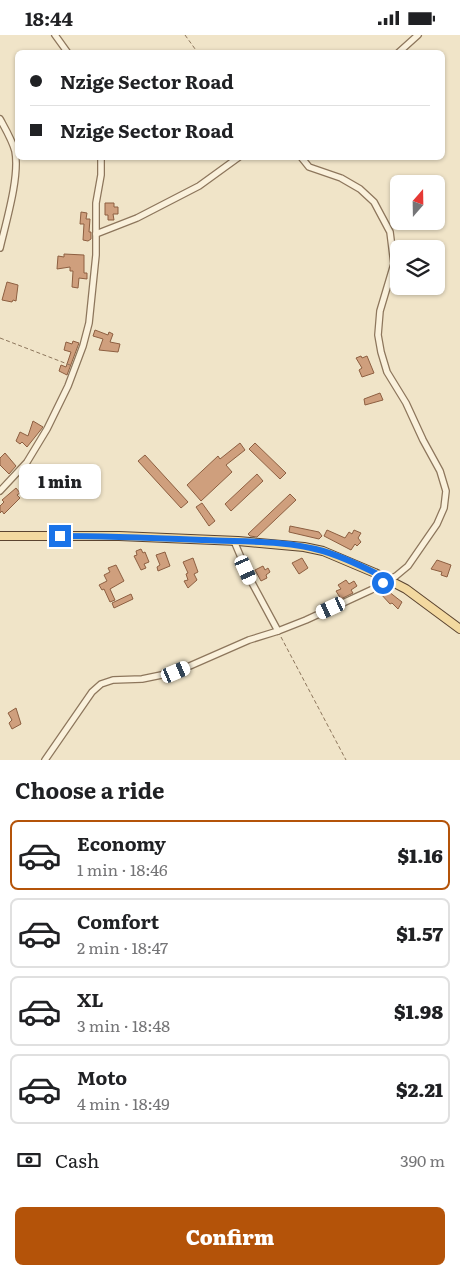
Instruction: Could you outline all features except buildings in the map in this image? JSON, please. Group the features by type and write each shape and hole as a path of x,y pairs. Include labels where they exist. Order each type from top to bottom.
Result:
{"main road":[{"path":"0,536 119,536 234,541 304,547 323,551 389,580 406,589 460,629"}],"street":[{"path":"55,35 66,50"},
{"path":"401,50 418,35"},
{"path":"0,119 10,137 15,160 14,181 0,248"},
{"path":"0,491 27,461 38,444 60,404 75,368 88,323 96,234 96,203 101,175 101,160"},
{"path":"96,234 137,218 199,186 235,160"},
{"path":"45,760 92,692 101,684 113,680 165,676 249,639 278,631 371,591 408,566 437,524 444,508 445,484 406,403 387,372 383,361 378,328 380,311 394,264 390,232 374,202 360,189 341,178 310,167 304,160"},
{"path":"234,541 251,581 278,631"}],"path":[{"path":"185,35 196,50"},
{"path":"0,338 75,368"},
{"path":"278,631 346,760"}],"route":[{"path":"60,536 119,536 234,541 304,547 323,551 389,580 383,583"}]}
